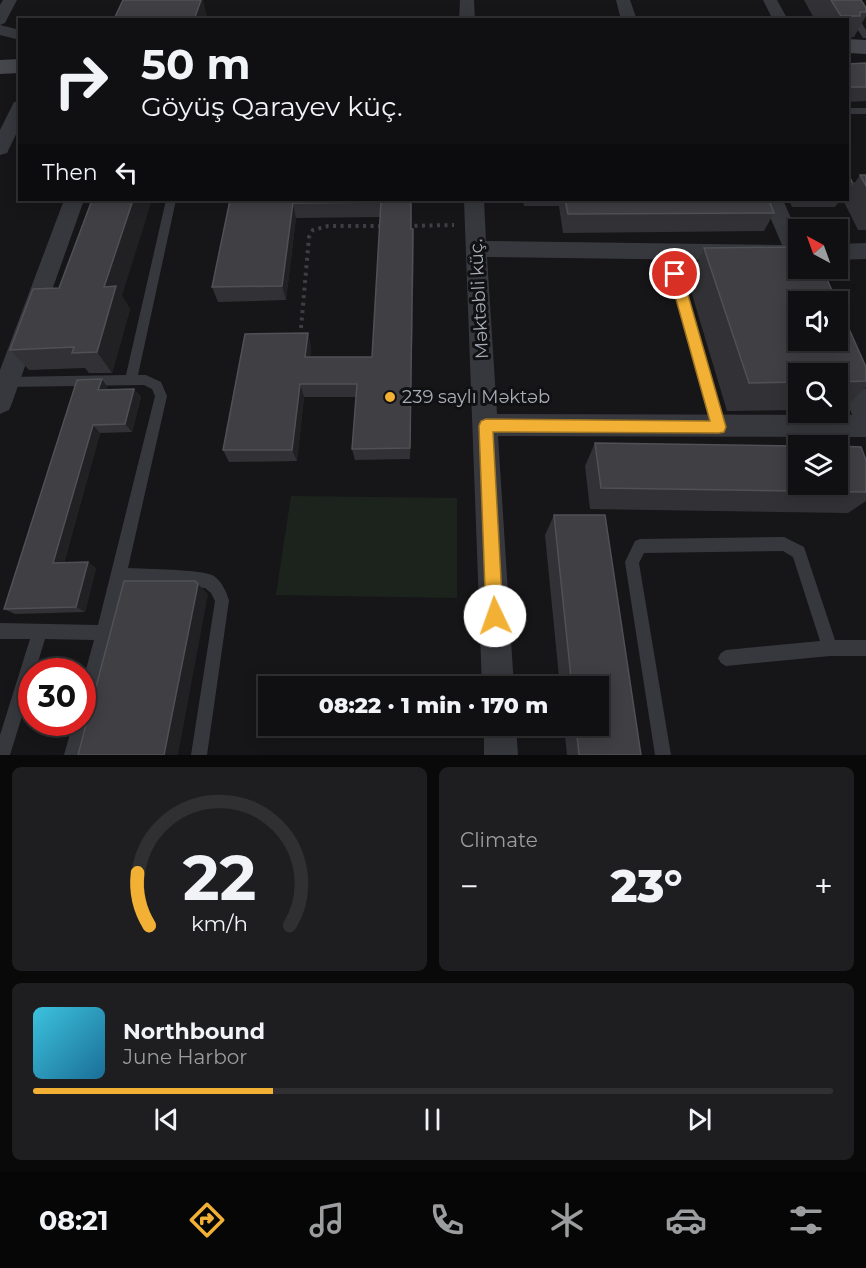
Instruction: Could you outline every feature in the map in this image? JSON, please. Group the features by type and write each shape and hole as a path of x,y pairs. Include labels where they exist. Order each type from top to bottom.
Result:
{"street":[{"path":"0,20 10,0"},
{"path":"467,0 467,18"},
{"path":"623,0 628,18"},
{"path":"770,0 780,18"},
{"path":"0,30 18,34"},
{"path":"849,46 866,46"},
{"path":"0,67 18,66"},
{"path":"0,149 18,110"},
{"path":"0,403 74,201"},
{"name":"Məktəbli küç.","path":"474,201 497,676"},
{"path":"773,201 788,234"},
{"path":"476,237 788,261"},
{"path":"848,252 866,251"},
{"path":"838,351 866,419"},
{"path":"486,426 866,426"},
{"path":"500,736 501,755"}],"lane":[{"path":"843,0 855,12 866,36"},
{"path":"849,111 866,111"},
{"path":"849,184 866,189"},
{"path":"131,379 171,201"},
{"path":"669,252 719,427"},
{"path":"8,382 146,380 157,386 161,396 96,663"},
{"path":"663,755 632,562 640,546 784,544 799,552 830,648"},
{"path":"119,575 208,581 216,588 222,600 199,755"},
{"path":"0,631 104,633"},
{"path":"2,755 40,631"},
{"path":"726,658 830,648 866,648"},
{"path":"72,755 77,736"}],"path":[{"path":"301,328 309,237 313,230 328,226 386,226"},
{"path":"398,226 476,237"}],"shaded area":[{"path":"291,496 457,498 457,598 276,595"}],"building":[{"path":"123,0 201,0 195,18 114,18"},
{"path":"831,0 861,0 866,12 860,12 860,16 841,16"},
{"path":"866,63 866,87 849,87 849,64"},
{"path":"860,175 866,175 866,186"},
{"path":"92,201 133,201 104,287 116,286 97,352 72,353 74,347 10,350 33,289 59,288"},
{"path":"230,201 411,201 411,229 413,229 410,448 352,449 357,384 300,384 292,450 223,450 245,334 308,333 305,357 372,357 381,202 293,203 282,286 212,287"},
{"path":"565,201 769,201 774,213 568,214"},
{"path":"788,247 788,279 827,279 832,291 788,291 788,351 848,351 848,326 866,367 866,381 848,382 848,363 788,363 788,382 749,383 704,248"},
{"path":"102,379 98,390 134,389 125,424 93,425 53,563 88,562 76,607 4,609 77,380"},
{"path":"595,443 788,446 788,491 601,488"},
{"path":"848,446 861,447 866,460 866,492 848,492"},
{"path":"554,515 605,515 641,755 579,755 577,736 609,736 609,676 571,676"},
{"path":"124,581 195,581 198,584 164,755 78,755 83,736 96,736 96,687"}],"place":[{"name":"239 saylı Məktəb","path":"390,397"}],"route":[{"path":"495,616 486,426 719,427 675,274"}]}
